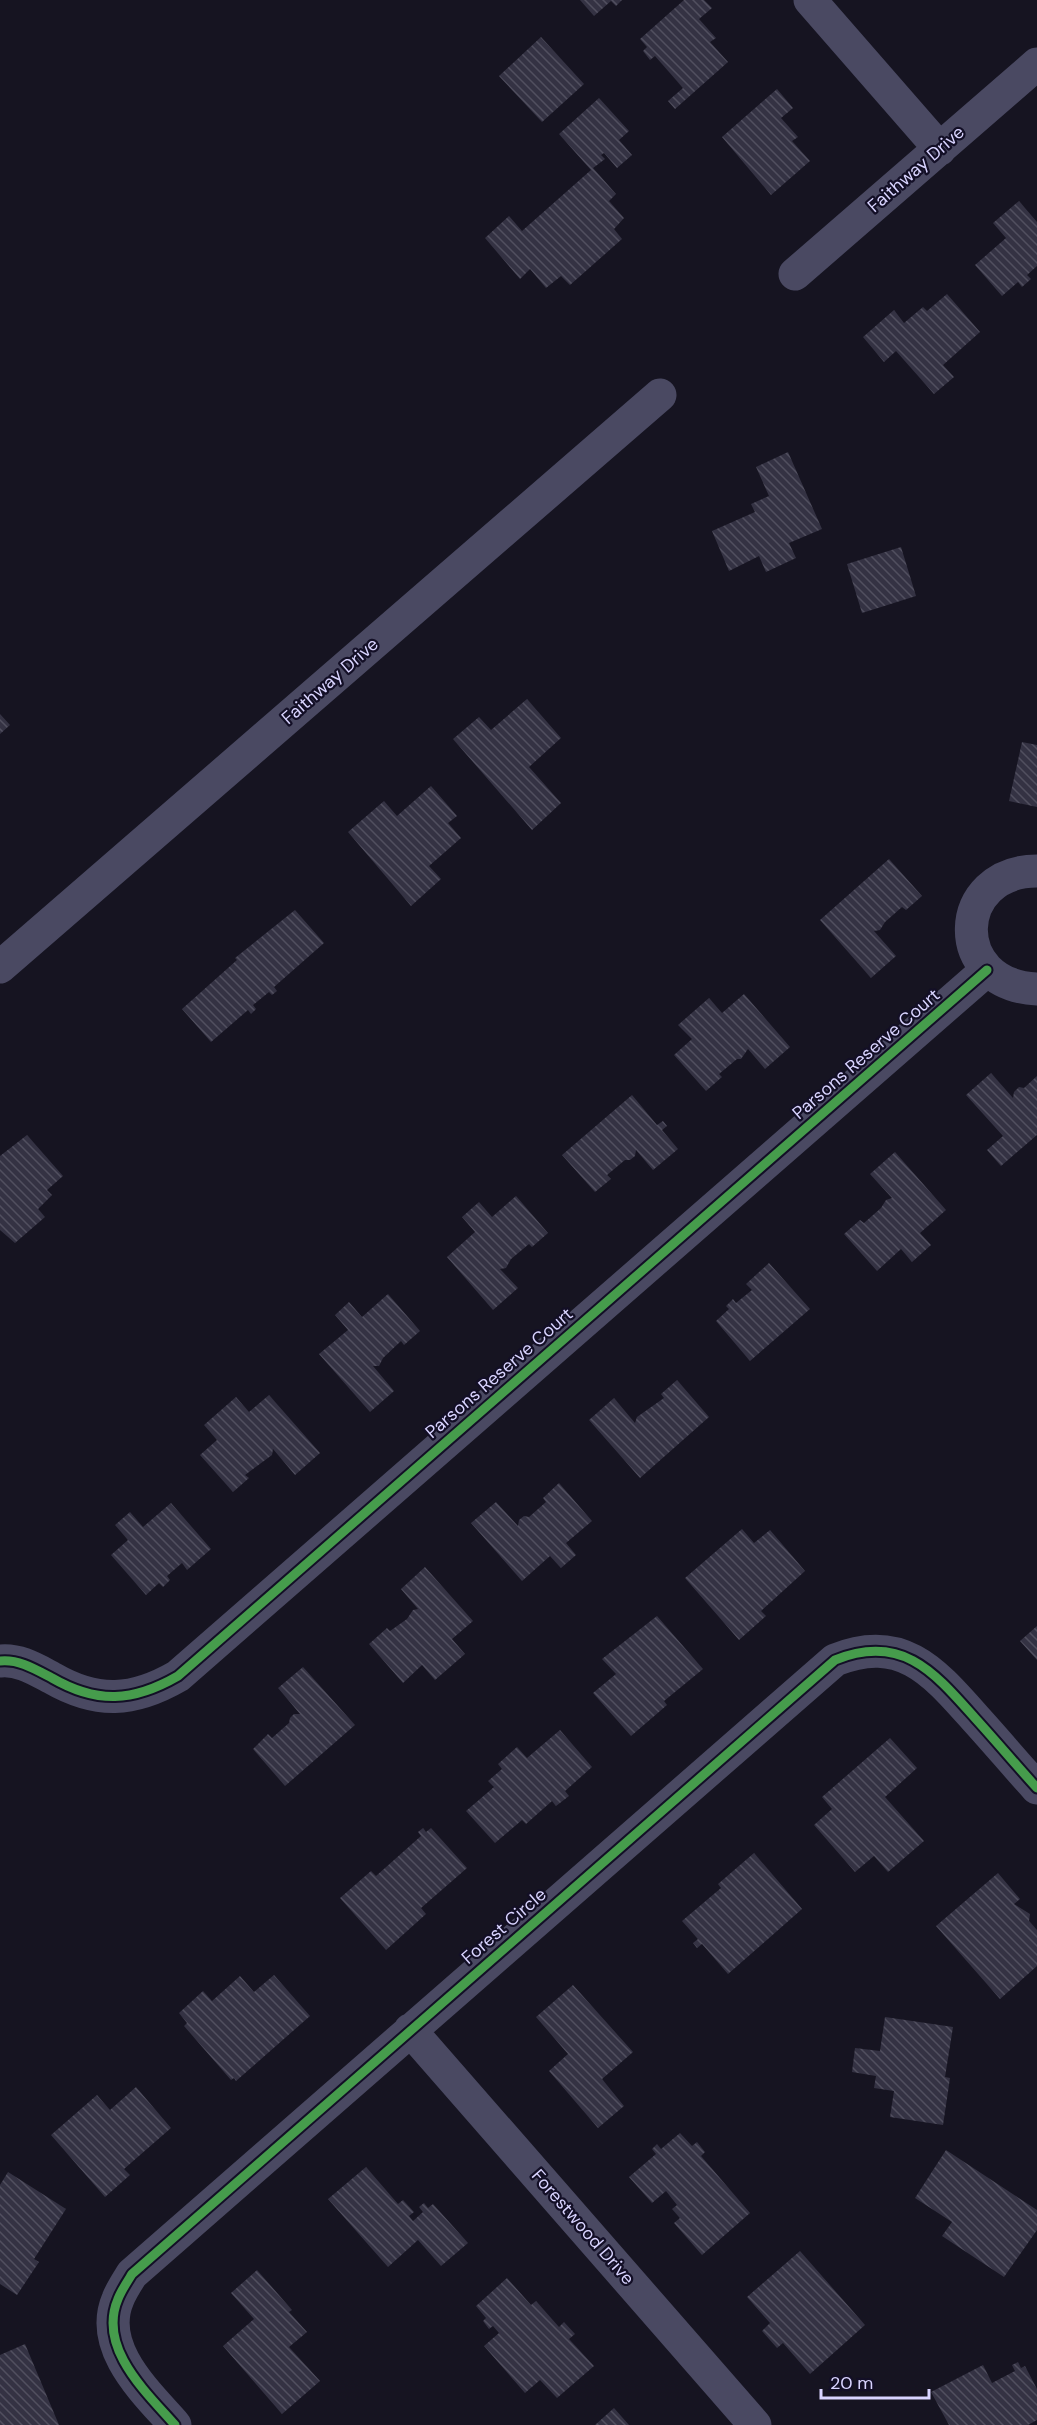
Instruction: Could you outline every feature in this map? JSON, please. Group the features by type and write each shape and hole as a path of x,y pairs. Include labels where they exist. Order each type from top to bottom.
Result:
{"street":[{"path":"810,0 940,149"},
{"name":"Faithway Drive","path":"795,274 1037,64"},
{"name":"Faithway Drive","path":"0,967 660,395"},
{"path":"1037,871 1016,872 997,880 983,895 973,913 971,933 976,953 987,970 1002,982 1019,988 1037,989"},
{"name":"Parsons Reserve Court","path":"0,1661 11,1660 33,1668 73,1690 97,1696 125,1697 152,1691 178,1676 987,970"},
{"name":"Forest Circle","path":"175,2425 132,2376 119,2351 114,2327 117,2301 132,2274 835,1660 859,1650 884,1650 909,1659 936,1674 1037,1788"},
{"name":"Forestwood Drive","path":"410,2030 755,2425"}],"building":[{"path":"580,0 622,0 616,6 611,1 594,16"},
{"path":"684,0 704,0 712,8 699,19 716,38 710,42 728,62 675,109 668,101 683,88 655,56 650,60 643,51 647,47 640,39"},
{"path":"541,37 584,84 542,122 499,76"},
{"path":"777,89 793,108 781,118 798,137 792,141 810,161 771,195 722,137"},
{"path":"599,98 629,131 619,140 632,155 617,168 604,153 601,155 605,159 593,168 616,194 609,201 624,218 614,229 622,239 570,285 561,276 546,288 530,269 520,279 485,238 509,216 522,231 591,170 559,134"},
{"path":"1019,201 1037,222 1037,266 1027,275 1031,279 1022,287 1018,282 1002,296 975,265 1006,238 993,223"},
{"path":"947,294 980,332 943,365 954,377 934,394 896,351 884,362 863,337 894,310 904,323 923,307 927,311"},
{"path":"788,452 822,529 789,543 796,558 766,572 759,556 729,571 712,531 755,512 751,504 769,496 756,467"},
{"path":"901,547 916,596 862,613 847,564"},
{"path":"527,699 561,738 529,767 561,803 532,830 453,739 479,717 491,730"},
{"path":"0,714 10,725 0,734"},
{"path":"1022,742 1037,745 1037,807 1009,801"},
{"path":"431,786 457,816 448,823 461,838 429,866 441,879 411,906 348,832 384,801 397,816"},
{"path":"889,859 922,896 906,910 902,907 885,922 880,930 874,931 896,956 871,978 820,920"},
{"path":"295,910 324,943 274,987 277,991 272,995 269,992 253,1005 256,1009 251,1014 248,1010 211,1042 182,1009 237,960 235,958"},
{"path":"744,994 790,1047 765,1069 748,1049 741,1059 737,1059 719,1074 722,1077 706,1091 674,1055 692,1039 678,1025 709,998 722,1013"},
{"path":"991,1073 1013,1098 1014,1092 1019,1087 1024,1088 1037,1076 1037,1135 1001,1166 987,1150 1003,1136 966,1095"},
{"path":"632,1095 657,1125 663,1121 667,1126 662,1130 678,1149 653,1170 636,1150 635,1156 630,1160 625,1160 607,1175 611,1179 595,1192 562,1155"},
{"path":"27,1135 63,1176 47,1190 52,1195 38,1209 45,1217 15,1243 0,1230 0,1156"},
{"path":"895,1152 946,1210 920,1233 931,1245 912,1262 901,1249 877,1271 844,1234 860,1220 864,1223 881,1208 886,1200 892,1198 870,1174"},
{"path":"516,1196 548,1233 532,1247 529,1244 511,1259 506,1268 500,1269 518,1288 493,1310 447,1257 475,1232 462,1217 479,1202 492,1217"},
{"path":"769,1263 810,1309 750,1361 716,1321 729,1309 726,1306 733,1299 736,1303 752,1290 746,1284"},
{"path":"388,1294 420,1331 404,1345 401,1341 383,1358 379,1366 373,1366 394,1391 370,1412 319,1354 348,1330 335,1315 349,1302 362,1317"},
{"path":"677,1380 709,1417 640,1478 589,1420 614,1398 635,1423 637,1417 664,1398 661,1394"},
{"path":"269,1395 320,1453 295,1475 273,1449 272,1455 245,1475 249,1478 233,1492 200,1455 217,1440 204,1425 236,1397 249,1412"},
{"path":"559,1483 592,1521 566,1543 576,1555 561,1568 550,1556 522,1581 471,1523 496,1502 518,1526 519,1520 524,1516 529,1517 546,1502 543,1498"},
{"path":"171,1503 211,1549 187,1570 182,1563 167,1576 170,1580 163,1587 159,1583 146,1595 111,1555 128,1540 115,1525 130,1512 143,1527"},
{"path":"742,1529 754,1543 770,1530 805,1571 761,1611 766,1616 739,1640 685,1578"},
{"path":"425,1567 473,1621 452,1639 465,1654 435,1680 422,1665 403,1683 369,1644 387,1628 390,1631 407,1619 413,1610 418,1609 401,1589"},
{"path":"657,1616 703,1669 664,1701 667,1705 631,1736 593,1693 616,1674 602,1659"},
{"path":"1037,1626 1037,1660 1020,1641"},
{"path":"303,1667 355,1725 285,1786 253,1749 268,1734 272,1738 289,1723 294,1714 300,1714 278,1688"},
{"path":"560,1730 592,1767 565,1791 569,1796 556,1806 552,1801 526,1824 522,1820 495,1843 466,1811 494,1787 488,1781 502,1769 498,1764 517,1747 527,1758"},
{"path":"890,1738 917,1768 885,1797 924,1841 888,1872 874,1856 855,1872 814,1825 832,1809 822,1797"},
{"path":"423,1828 426,1832 431,1828 467,1868 421,1908 426,1914 386,1950 340,1898 371,1871 376,1876 421,1836 418,1832"},
{"path":"754,1853 802,1909 728,1974 702,1944 697,1948 693,1943 698,1939 682,1921 721,1888 718,1884"},
{"path":"998,1873 1020,1899 1014,1904 1030,1914 1029,1921 1037,1930 1037,1966 1000,1999 936,1926"},
{"path":"274,1975 310,2016 236,2081 234,2078 231,2080 184,2026 187,2023 179,2013 203,1991 212,2001 240,1976 254,1992"},
{"path":"573,1985 633,2052 602,2079 624,2106 598,2128 549,2071 568,2054 536,2017"},
{"path":"885,2017 953,2027 945,2077 950,2078 943,2125 890,2117 894,2091 874,2088 876,2076 852,2072 855,2048 880,2051"},
{"path":"136,2087 171,2128 124,2169 130,2175 105,2197 51,2135 97,2095 110,2110"},
{"path":"680,2133 692,2146 697,2142 705,2152 701,2156 750,2213 702,2255 674,2223 680,2218 672,2209 677,2205 666,2191 652,2203 629,2177 656,2154 652,2149 657,2144 661,2149"},
{"path":"946,2150 1037,2210 1037,2230 1004,2277 942,2236 952,2222 915,2198"},
{"path":"366,2167 398,2204 403,2200 414,2212 409,2216 413,2221 423,2212 419,2207 424,2203 428,2208 433,2204 468,2243 441,2266 418,2240 388,2267 328,2199"},
{"path":"8,2172 66,2209 34,2259 39,2262 17,2295 0,2284 0,2185"},
{"path":"800,2251 865,2325 810,2374 783,2343 777,2348 762,2331 770,2323 747,2297"},
{"path":"257,2270 292,2310 289,2312 307,2332 289,2347 320,2381 282,2414 223,2346 254,2319 231,2293"},
{"path":"507,2278 531,2305 536,2301 559,2327 564,2322 575,2334 569,2339 594,2366 557,2398 540,2380 525,2393 484,2346 499,2333 493,2326 489,2329 483,2321 486,2318 476,2306"},
{"path":"25,2344 59,2425 0,2425 0,2355"},
{"path":"1018,2362 1021,2368 1025,2366 1037,2389 1037,2420 1028,2425 949,2425 931,2392 983,2365 992,2383 1015,2371 1012,2365"},
{"path":"614,2408 629,2425 595,2425"}],"cycle path":[{"path":"0,1661 20,1663 68,1686 100,1696 130,1695 146,1691 178,1676 987,970"},
{"path":"175,2425 151,2399 128,2368 119,2352 114,2335 113,2317 118,2299 132,2274 835,1660 859,1653 879,1651 898,1654 915,1662 945,1686 1037,1788"}]}
